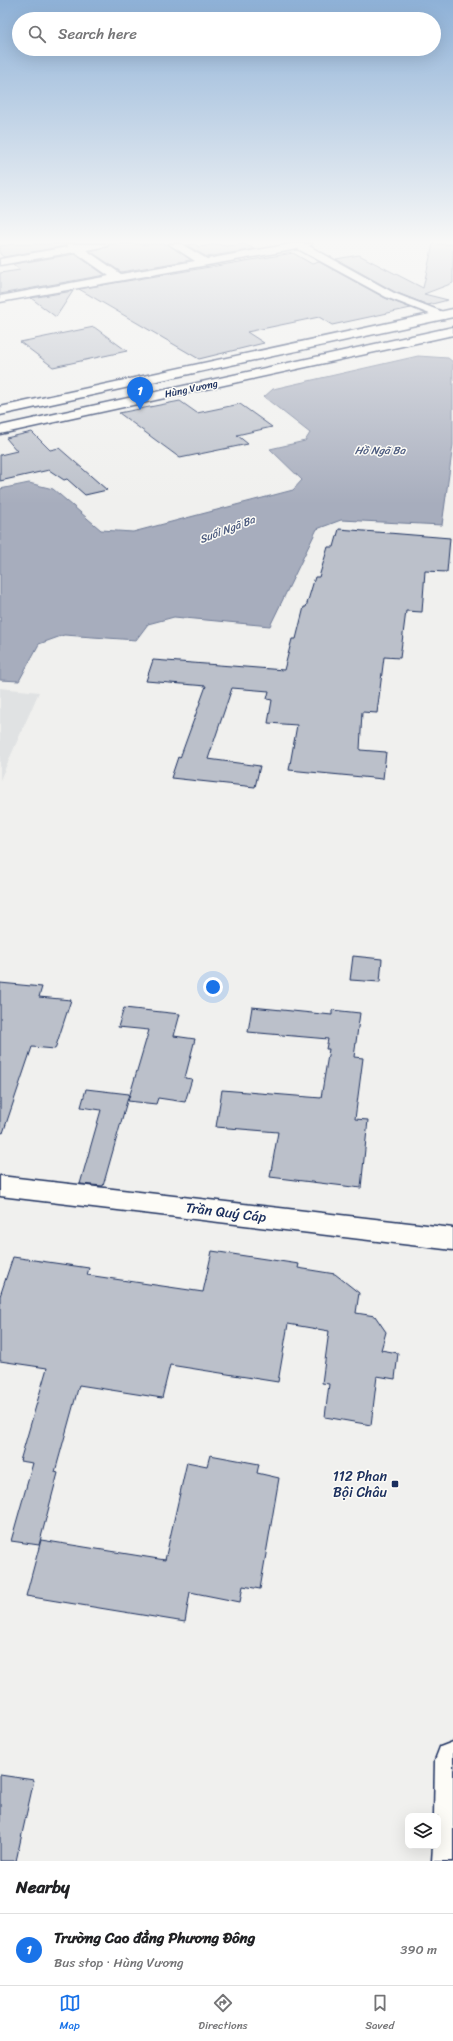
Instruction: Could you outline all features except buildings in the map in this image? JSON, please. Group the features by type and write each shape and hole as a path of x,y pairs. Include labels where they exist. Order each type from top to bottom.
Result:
{"main road":[{"name":"Hùng Vương","path":"0,410 370,331"},
{"name":"Hùng Vương","path":"0,430 453,331"},
{"path":"416,339 453,342"},
{"path":"231,361 253,374"},
{"name":"Trần Quý Cáp","path":"0,1186 453,1239"},
{"path":"451,1861 453,1760"}],"shaded area":[{"path":"0,688 39,692 0,780"}],"water":[{"name":"Hồ Ngã Ba","path":"418,356 448,358 453,362 453,445 442,525 341,520 317,529 270,626 174,617 148,624 136,640 64,635 39,644 19,681 0,680 0,489 29,483 53,489 101,530 133,532 293,490 302,480 270,449 305,441 310,433 264,397 273,389"}],"place":[{"name":"Trường Cao đẳng Phương Đông","path":"140,410"},
{"name":"112 Phan Bội Châu","path":"395,1484"}],"water label":[{"name":"Suối Ngã Ba","path":"227,529"}]}
